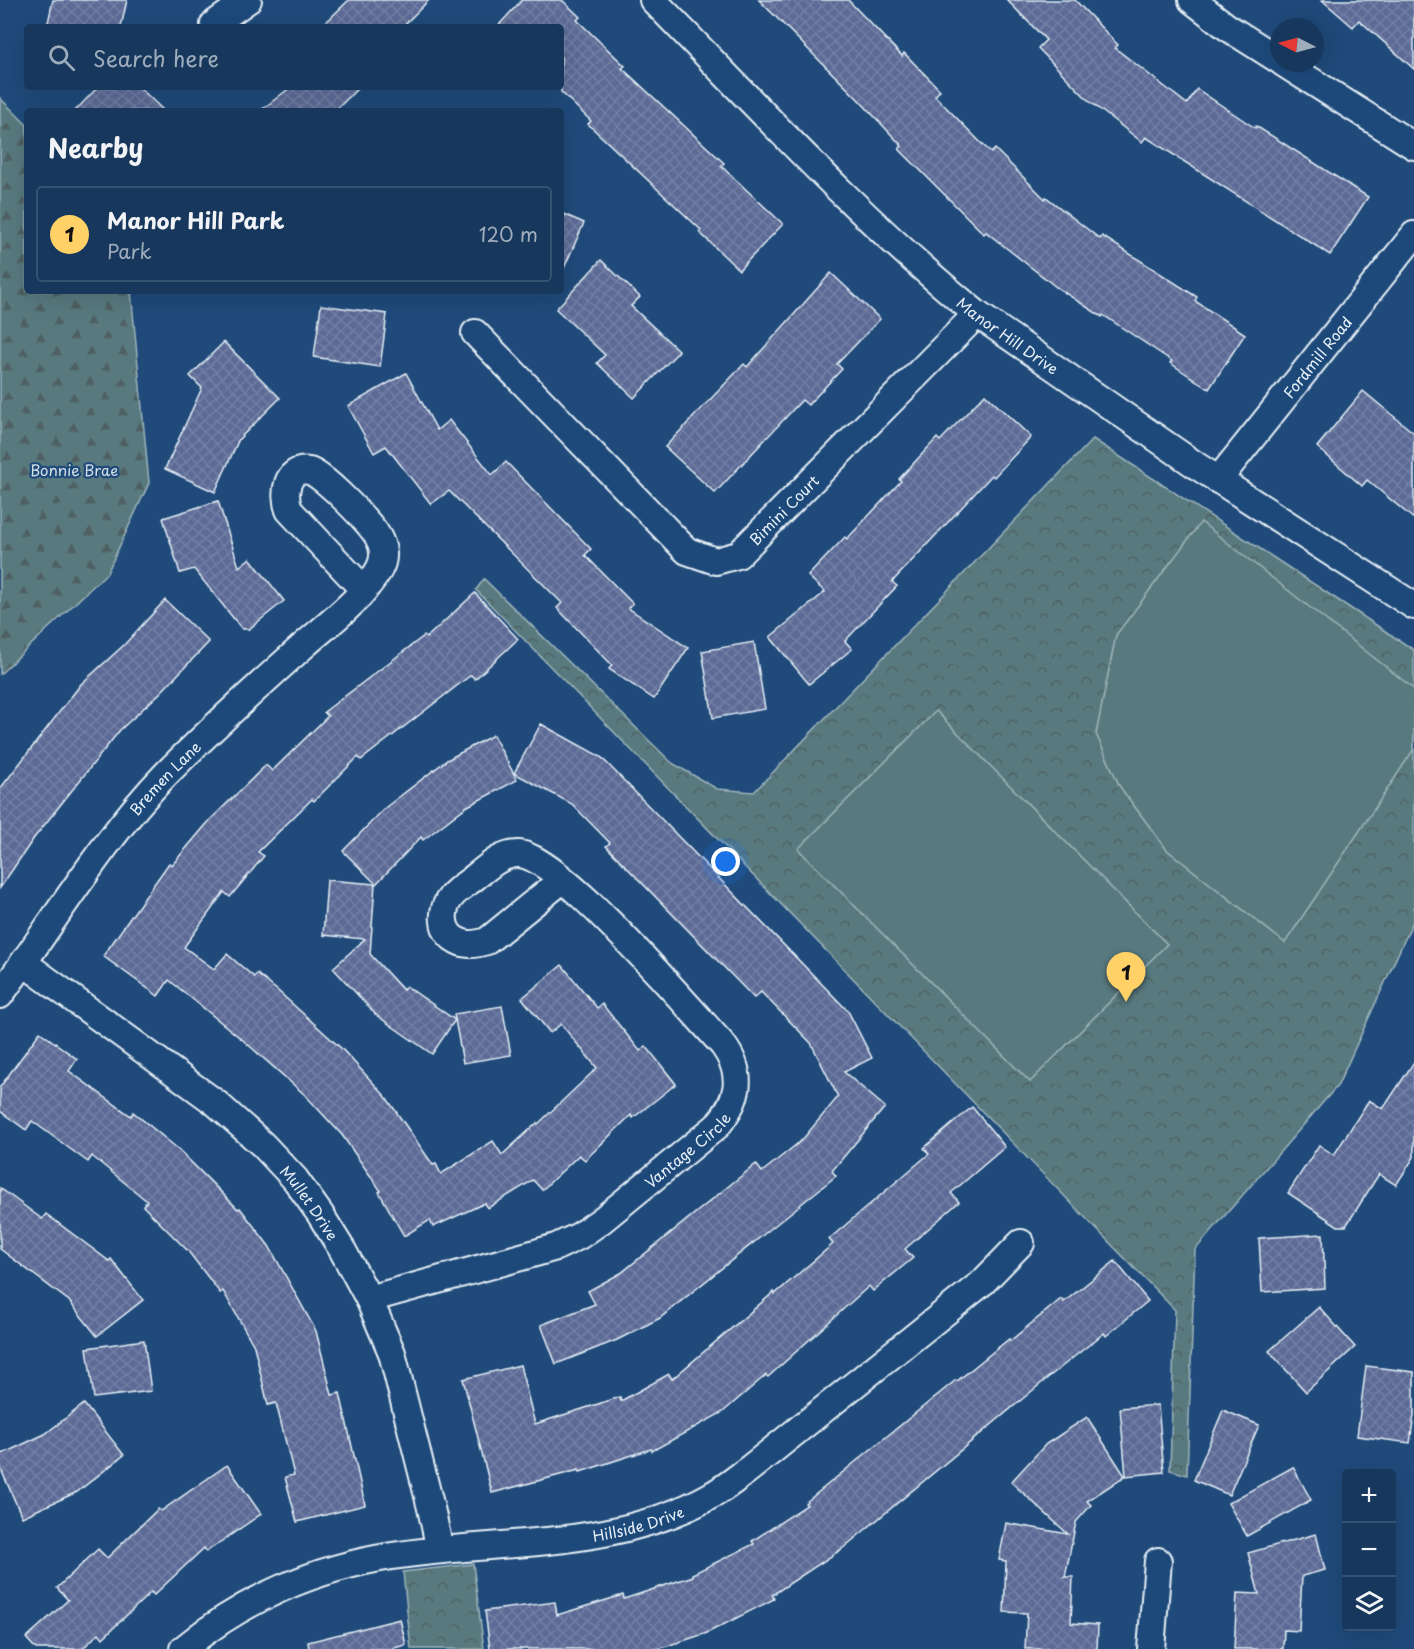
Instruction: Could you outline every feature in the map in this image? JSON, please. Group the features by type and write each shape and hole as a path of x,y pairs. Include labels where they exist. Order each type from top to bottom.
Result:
{"street":[{"path":"214,24 248,0"},
{"name":"Manor Hill Drive","path":"653,0 858,209 977,314 1218,480 1414,606"},
{"path":"1192,0 1227,27 1270,54"},
{"path":"1297,72 1414,146"},
{"name":"Fordmill Road","path":"1218,480 1414,235"},
{"name":"Bimini Court","path":"475,333 687,551 716,561 738,555 977,314"},
{"name":"Bremen Lane","path":"0,995 86,873 128,818 165,776 254,690 364,590 380,570 383,553 374,531 325,480 308,471 298,472 291,477 286,486 285,494 289,510 364,590"},
{"name":"Vantage Circle","path":"369,1299 556,1247 579,1236 602,1220 717,1126 729,1111 737,1092 736,1071 732,1057 602,914 562,880"},
{"name":"Mullet Drive","path":"24,963 216,1104 263,1145 295,1179 320,1214 369,1299 392,1353 440,1550"},
{"name":"Hillside Drive","path":"183,1649 241,1607 304,1579 373,1559 440,1550 559,1540 605,1533 670,1514 712,1495 749,1469 983,1282 1022,1243"},
{"path":"1151,1649 1158,1561"}],"green space":[{"name":"Bonnie Brae","path":"0,98 24,122 24,294 131,294 149,483 107,573 0,674"},
{"path":"1093,439 1414,650 1414,919 1338,1085 1195,1250 1187,1475 1170,1470 1175,1310 476,590 484,579 672,763 717,789 754,792"},
{"path":"1201,522 1414,689 1414,749 1285,943 1167,850 1120,787 1096,734 1116,635"},
{"path":"936,711 1167,944 1030,1082 798,849"},
{"path":"473,1564 484,1649 411,1649 403,1572"}],"building":[{"path":"53,0 127,0 122,24 48,24"},
{"path":"349,0 429,0 405,24 324,24"},
{"path":"522,0 562,0 580,17 577,20 625,66 622,68 724,163 721,166 783,224 739,270 699,232 701,230 588,124 591,121 561,92 564,90 564,24 500,24"},
{"path":"759,0 848,0 902,56 904,53 940,90 935,96 991,153 995,149 1045,199 1046,197 1100,239 1102,236 1197,297 1195,301 1245,334 1209,389 1103,315 1102,317 1056,287 986,232 984,234 899,149 902,146 858,99"},
{"path":"1007,0 1075,0 1118,45 1115,48 1187,104 1197,89 1255,128 1256,126 1368,197 1330,255 1146,137 1142,142 1089,101 1038,48 1046,40"},
{"path":"1322,0 1414,0 1414,69 1359,20 1353,27"},
{"path":"95,90 142,90 161,108 78,108"},
{"path":"287,90 356,90 338,108 264,108"},
{"path":"564,214 584,223 564,268"},
{"path":"601,260 640,297 631,306 679,351 634,398 597,363 605,355 556,309"},
{"path":"831,273 880,319 837,364 842,369 808,405 802,400 715,493 665,447 744,364 747,367"},
{"path":"321,305 387,314 380,367 314,357"},
{"path":"224,342 280,398 239,439 215,492 165,469 202,388 190,376"},
{"path":"406,373 437,430 449,420 492,475 506,462 591,549 585,555 633,604 628,608 688,648 654,699 609,669 612,665 557,608 562,603 449,491 431,504 386,446 374,453 348,406"},
{"path":"1363,391 1414,433 1414,519 1367,480 1362,486 1317,447"},
{"path":"985,394 1031,437 994,477 992,475 892,582 897,586 845,641 852,649 809,684 770,637 825,592 808,576 845,537 847,539 937,438 940,441"},
{"path":"218,501 239,567 250,558 284,601 249,629 242,629 194,569 180,573 163,518"},
{"path":"475,593 518,639 475,679 471,675 361,760 358,757 314,801 312,799 258,852 264,856 230,897 224,892 184,947 214,969 227,954 254,977 257,974 278,991 342,1049 386,1097 441,1174 493,1141 502,1155 597,1068 561,1024 550,1033 522,998 562,965 597,1008 602,1004 640,1051 646,1046 676,1084 633,1118 631,1115 585,1160 579,1155 542,1190 533,1180 488,1208 485,1203 433,1227 430,1220 404,1236 379,1192 381,1191 342,1135 305,1095 244,1041 169,980 158,996 103,956 169,863 172,865 210,820 266,765 272,771 328,716 324,712 424,636 426,638"},
{"path":"165,600 209,642 160,693 120,730 34,838 0,888 0,789 81,684 124,645"},
{"path":"754,642 765,709 713,718 702,651"},
{"path":"541,724 601,757 848,1011 872,1058 844,1072 885,1107 832,1171 836,1176 660,1318 617,1340 556,1364 541,1325 595,1304 588,1291 621,1273 756,1164 762,1172 802,1140 838,1097 811,1043 761,992 754,998 606,846 610,843 572,804 514,773"},
{"path":"493,735 517,780 466,807 423,840 421,837 376,884 343,851 386,807 447,760"},
{"path":"327,880 375,884 370,954 403,990 406,986 455,1020 432,1054 376,1015 333,968 365,939 323,935"},
{"path":"502,1006 511,1055 463,1063 454,1014"},
{"path":"40,1032 77,1059 69,1071 131,1116 133,1112 178,1149 238,1209 240,1208 269,1246 316,1331 332,1395 340,1393 365,1505 297,1522 285,1477 294,1475 276,1403 268,1405 254,1346 223,1291 220,1293 188,1251 143,1206 147,1201 92,1156 88,1162 32,1121 26,1130 0,1111 0,1087"},
{"path":"1414,1062 1414,1157 1396,1185 1379,1174 1346,1226 1338,1226 1288,1193 1319,1145 1334,1155 1369,1100 1383,1109"},
{"path":"972,1107 1005,1147 951,1193 959,1202 905,1249 913,1258 873,1291 869,1286 768,1377 766,1375 723,1412 652,1451 651,1449 580,1472 579,1470 492,1493 463,1379 520,1365 535,1424 620,1397 621,1401 669,1374 672,1379 833,1244 829,1239 929,1154 924,1148"},
{"path":"0,1188 42,1219 46,1214 109,1261 111,1259 143,1300 97,1336 69,1301 0,1249"},
{"path":"1323,1234 1325,1288 1262,1292 1259,1238"},
{"path":"1115,1261 1148,1301 1106,1336 1104,1333 1050,1376 842,1549 772,1595 774,1599 707,1633 658,1649 490,1649 485,1611 555,1602 557,1615 623,1595 624,1599 693,1576 692,1574 754,1544 752,1541 807,1505 805,1503 956,1380 1009,1339 1010,1341 1061,1299 1064,1302"},
{"path":"1319,1307 1355,1347 1306,1392 1269,1351"},
{"path":"144,1340 151,1391 94,1398 87,1348"},
{"path":"1366,1366 1414,1372 1414,1414 1410,1443 1357,1436"},
{"path":"84,1404 124,1455 77,1492 22,1517 0,1467 0,1455 45,1434"},
{"path":"1158,1405 1164,1472 1126,1476 1120,1408"},
{"path":"1223,1410 1259,1425 1229,1495 1194,1480"},
{"path":"1087,1417 1125,1476 1087,1501 1091,1505 1076,1522 1065,1577 1073,1577 1071,1623 1098,1625 1097,1649 1025,1649 1027,1613 1004,1612 1006,1561 999,1560 1006,1523 1068,1534 1011,1482 1046,1444"},
{"path":"227,1465 261,1514 206,1552 204,1548 154,1595 151,1592 103,1638 99,1633 82,1649 36,1649 26,1638 68,1600 57,1588 98,1549 107,1558 158,1509 161,1511"},
{"path":"1293,1467 1311,1500 1247,1536 1228,1503"},
{"path":"1316,1534 1325,1570 1302,1576 1299,1631 1284,1630 1283,1649 1234,1649 1237,1593 1259,1594 1248,1553"},
{"path":"400,1619 406,1645 390,1649 309,1649 308,1642"}],"place":[{"name":"Manor Hill Park","path":"1126,1002"}]}
